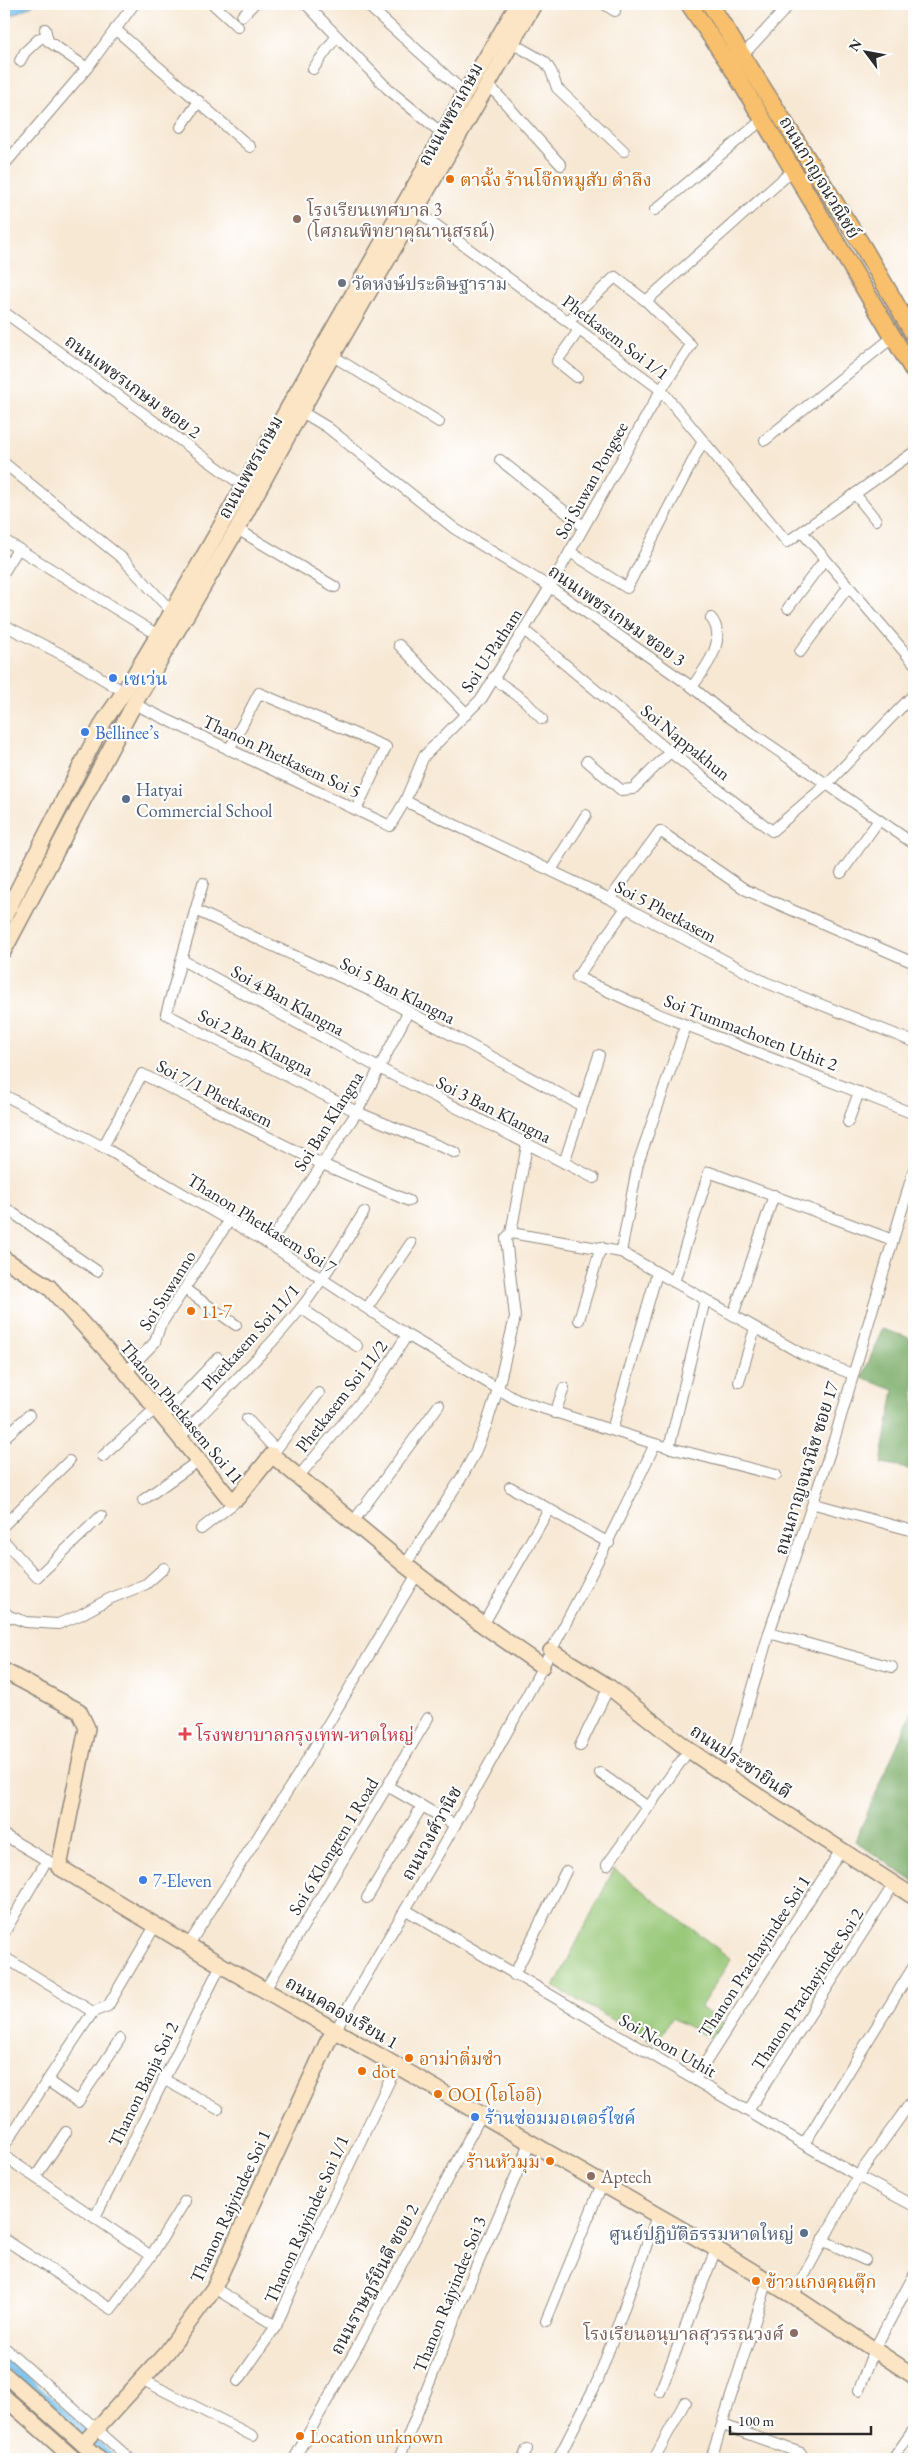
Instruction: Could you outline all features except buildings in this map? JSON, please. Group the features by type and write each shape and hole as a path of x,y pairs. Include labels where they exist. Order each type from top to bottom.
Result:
{"main road":[{"name":"ถนนกาญจนวณิชย์","path":"689,4 732,68 914,372"},
{"name":"ถนนกาญจนวณิชย์","path":"710,4 862,247 914,335"},
{"path":"732,68 743,55"}],"street":[{"path":"5,161 87,68 134,4"},
{"path":"213,4 238,27"},
{"path":"242,16 254,4"},
{"path":"306,4 388,89 444,135"},
{"path":"366,4 465,93"},
{"name":"ถนนเพชรเกษม","path":"4,950 134,704 237,529 302,412 311,380 334,356 417,211 444,135 465,93 518,4"},
{"name":"ถนนเพชรเกษม","path":"4,917 104,721 124,692 172,612 243,486 311,380 428,177 488,84 534,4"},
{"path":"604,4 615,11"},
{"path":"743,55 790,4"},
{"path":"116,29 250,147"},
{"path":"20,61 25,52 46,34 87,68"},
{"path":"313,69 336,37"},
{"path":"512,43 545,62 552,71 557,88 624,151"},
{"path":"488,84 560,165"},
{"path":"181,127 199,101"},
{"path":"655,210 762,120"},
{"path":"568,321 615,277 646,301 792,171"},
{"name":"Phetkasem Soi 1/1","path":"417,211 661,390 787,542 802,532"},
{"name":"Soi Suwan Pongsee","path":"550,587 661,390 691,344 646,301"},
{"name":"ถนนเพชรเกษม ซอย 2","path":"4,312 243,486"},
{"path":"576,377 557,361 579,330"},
{"path":"765,440 893,337"},
{"path":"334,356 440,422"},
{"name":"ถนนเพชรเกษม ซอย 3","path":"302,412 327,427 455,529 550,587 692,687 726,715 914,844"},
{"path":"570,552 627,588 703,441"},
{"path":"914,452 802,532 914,663"},
{"path":"500,460 583,526"},
{"path":"4,463 123,559 172,612"},
{"path":"855,494 876,520"},
{"path":"237,529 335,587"},
{"path":"4,540 158,635"},
{"path":"4,572 18,549"},
{"path":"788,608 825,559"},
{"name":"Soi U-Patham","path":"406,801 424,756 482,698 550,587"},
{"path":"800,652 848,587"},
{"path":"692,687 715,651 716,634 711,618"},
{"path":"4,625 67,657 124,692"},
{"name":"Soi Nappakhun","path":"524,630 670,752 772,831 827,784"},
{"path":"399,645 467,714"},
{"path":"493,678 525,701 542,719"},
{"path":"229,750 259,694 386,746 357,808"},
{"path":"827,784 914,694"},
{"name":"Thanon Phetkasem Soi 5","path":"134,704 229,750 357,808 390,826 406,801"},
{"path":"587,762 621,790 630,790 670,752"},
{"name":"Soi 5 Phetkasem","path":"406,801 610,899 765,982 914,1042"},
{"path":"551,870 586,815"},
{"path":"841,873 879,820"},
{"path":"610,899 660,830 746,890 914,963"},
{"name":"Soi 2 Ban Klangna","path":"202,883 166,1014 356,1112 456,1153"},
{"name":"Soi Tummachoten Uthit 2","path":"626,908 577,977 686,1025 914,1114"},
{"name":"Soi 5 Ban Klangna","path":"195,910 371,991 582,1106"},
{"name":"Soi 4 Ban Klangna","path":"182,960 379,1068"},
{"name":"Soi Ban Klangna","path":"269,1244 356,1112 408,1012"},
{"path":"621,1252 638,1163 686,1025"},
{"path":"564,1163 599,1055"},
{"name":"Soi 3 Ban Klangna","path":"379,1068 594,1178"},
{"name":"Soi 7/1 Phetkasem","path":"103,1147 142,1074 322,1164"},
{"path":"848,1122 859,1092"},
{"name":"Thanon Phetkasem Soi 7","path":"4,1095 103,1147 269,1244 407,1334 517,1400 655,1444 776,1475"},
{"path":"189,1944 298,1773 474,1455 498,1389 515,1317 506,1238 511,1233 527,1145"},
{"path":"322,1164 409,1201"},
{"name":"ถนนกาญจนวนิช ซอย 17","path":"727,1776 769,1633 814,1504 914,1170"},
{"path":"674,1282 709,1172 893,1240"},
{"path":"733,1315 774,1195"},
{"path":"4,1207 97,1271"},
{"name":"Phetkasem Soi 11/1","path":"179,1438 254,1361 301,1308 323,1279 364,1212"},
{"name":"Soi Suwanno","path":"126,1372 155,1342 160,1326 186,1290 230,1221"},
{"path":"511,1233 621,1252 802,1354 852,1374"},
{"path":"367,1308 411,1243"},
{"path":"579,1320 601,1248"},
{"name":"Thanon Phetkasem Soi 11","path":"4,1260 49,1287 126,1372 234,1503 274,1452"},
{"path":"612,1430 657,1273"},
{"path":"186,1290 236,1325"},
{"path":"669,1448 705,1300"},
{"path":"301,1308 357,1346"},
{"path":"739,1382 755,1328"},
{"name":"Phetkasem Soi 11/2","path":"300,1476 379,1380 407,1334"},
{"path":"104,1456 159,1413 218,1358"},
{"path":"555,1413 564,1388"},
{"path":"274,1452 319,1393"},
{"path":"353,1522 439,1405"},
{"path":"4,1438 28,1415"},
{"path":"247,1418 274,1452 353,1522 483,1625 542,1666"},
{"name":"ถนนวงศ์วานิช","path":"336,2030 455,1825 551,1651 609,1543 655,1444"},
{"path":"4,1525 70,1461"},
{"path":"144,1500 198,1461"},
{"path":"510,1487 609,1543"},
{"path":"201,1529 234,1503"},
{"path":"814,1504 910,1530"},
{"path":"483,1625 549,1509"},
{"path":"4,1541 37,1577 101,1516"},
{"path":"6,1616 26,1622 58,1624 80,1615 109,1599 146,1584 164,1568"},
{"path":"769,1633 892,1667"},
{"name":"ถนนประชายินดี","path":"551,1651 608,1687 689,1750 727,1776 914,1897"},
{"path":"4,1671 79,1711 87,1728 53,1863 4,1933"},
{"path":"580,1746 608,1687"},
{"name":"Soi 6 Klongren 1 Road","path":"265,1990 428,1718"},
{"path":"607,1865 689,1750"},
{"path":"600,1773 648,1807"},
{"path":"388,1787 455,1825"},
{"path":"366,1898 422,1806"},
{"path":"4,1835 53,1863"},
{"name":"Thanon Prachayindee Soi 1","path":"695,2079 841,1850"},
{"name":"ถนนคลองเรียน 1","path":"53,1863 221,1965 716,2249 793,2296 914,2376"},
{"path":"514,1975 566,1871"},
{"name":"Thanon Prachayindee Soi 2","path":"748,2111 894,1884"},
{"name":"Soi Noon Uthit","path":"406,1910 858,2176 914,2206"},
{"path":"4,2146 93,2012 108,2006 155,1926"},
{"path":"4,1957 93,2012"},
{"name":"Thanon Banja Soi 2","path":"95,2217 221,1965"},
{"path":"804,2144 914,1966"},
{"name":"Thanon Rajyindee Soi 1","path":"82,2444 167,2352 214,2288 328,2042 336,2030"},
{"path":"48,2081 78,2102 120,2039"},
{"name":"Thanon Rajyindee Soi 1/1","path":"238,2381 276,2326 319,2228 397,2066"},
{"path":"163,2079 218,2109"},
{"path":"793,2296 858,2176 914,2098"},
{"name":"ถนนราษฏร์ยินดี ซอย 2","path":"294,2459 482,2114"},
{"path":"36,2176 66,2132"},
{"name":"Thanon Rajyindee Soi 3","path":"399,2459 468,2286 531,2142"},
{"path":"4,2156 152,2256"},
{"path":"546,2321 602,2184"},
{"path":"4,2240 111,2309 152,2256 185,2201"},
{"path":"558,2459 598,2380 658,2216"},
{"path":"822,2240 865,2260"},
{"path":"660,2392 716,2249"},
{"path":"860,2390 874,2350 913,2279"},
{"path":"712,2459 768,2280"},
{"path":"214,2288 276,2326"},
{"path":"4,2347 130,2459"},
{"path":"4,2374 100,2459"},
{"path":"143,2380 253,2436"},
{"path":"4,2397 71,2458"},
{"path":"654,2459 684,2402"},
{"path":"723,2424 801,2453 799,2459"},
{"path":"893,2459 914,2429"}],"green space":[{"path":"914,1208 914,1243 907,1238"},
{"path":"882,1329 914,1339 914,1470 881,1464 894,1390 862,1378"},
{"path":"914,1707 914,1882 855,1841"},
{"path":"614,1869 731,1959 700,2008 725,2023 718,2042 672,2018 656,2044 554,1987"}],"water":[{"path":"4,4 35,4 5,19"}],"waterway":[{"path":"4,2361 112,2459"}],"place":[{"name":"ตาฉั้ง ร้านโจ๊กหมูสับ ตำลึง","path":"450,179"},
{"name":"โรงเรียนเทศบาล 3 (โศภณพิทยาคุณานุสรณ์)","path":"297,219"},
{"name":"วัดหงษ์ประดิษฐาราม","path":"342,283"},
{"name":"เซเว่น","path":"113,678"},
{"name":"Bellinee’s","path":"85,732"},
{"name":"Hatyai Commercial School","path":"126,799"},
{"name":"11-7","path":"191,1311"},
{"name":"โรงพยาบาลกรุงเทพ-หาดใหญ่","path":"185,1734"},
{"name":"7-Eleven","path":"143,1880"},
{"name":"อาม่าติ่มซำ","path":"409,2058"},
{"name":"dot","path":"362,2071"},
{"name":"OOI (โอโออิ)","path":"438,2094"},
{"name":"ร้านซ่อมมอเตอร์ไซค์","path":"475,2117"},
{"name":"ร้านหัวมุม","path":"550,2161"},
{"name":"Aptech","path":"591,2176"},
{"name":"ศูนย์ปฏิบัติธรรมหาดใหญ่","path":"804,2233"},
{"name":"ข้าวแกงคุณตุ๊ก","path":"756,2281"},
{"name":"โรงเรียนอนุบาลสุวรรณวงศ์","path":"794,2333"},
{"name":"Location unknown","path":"300,2436"}]}
